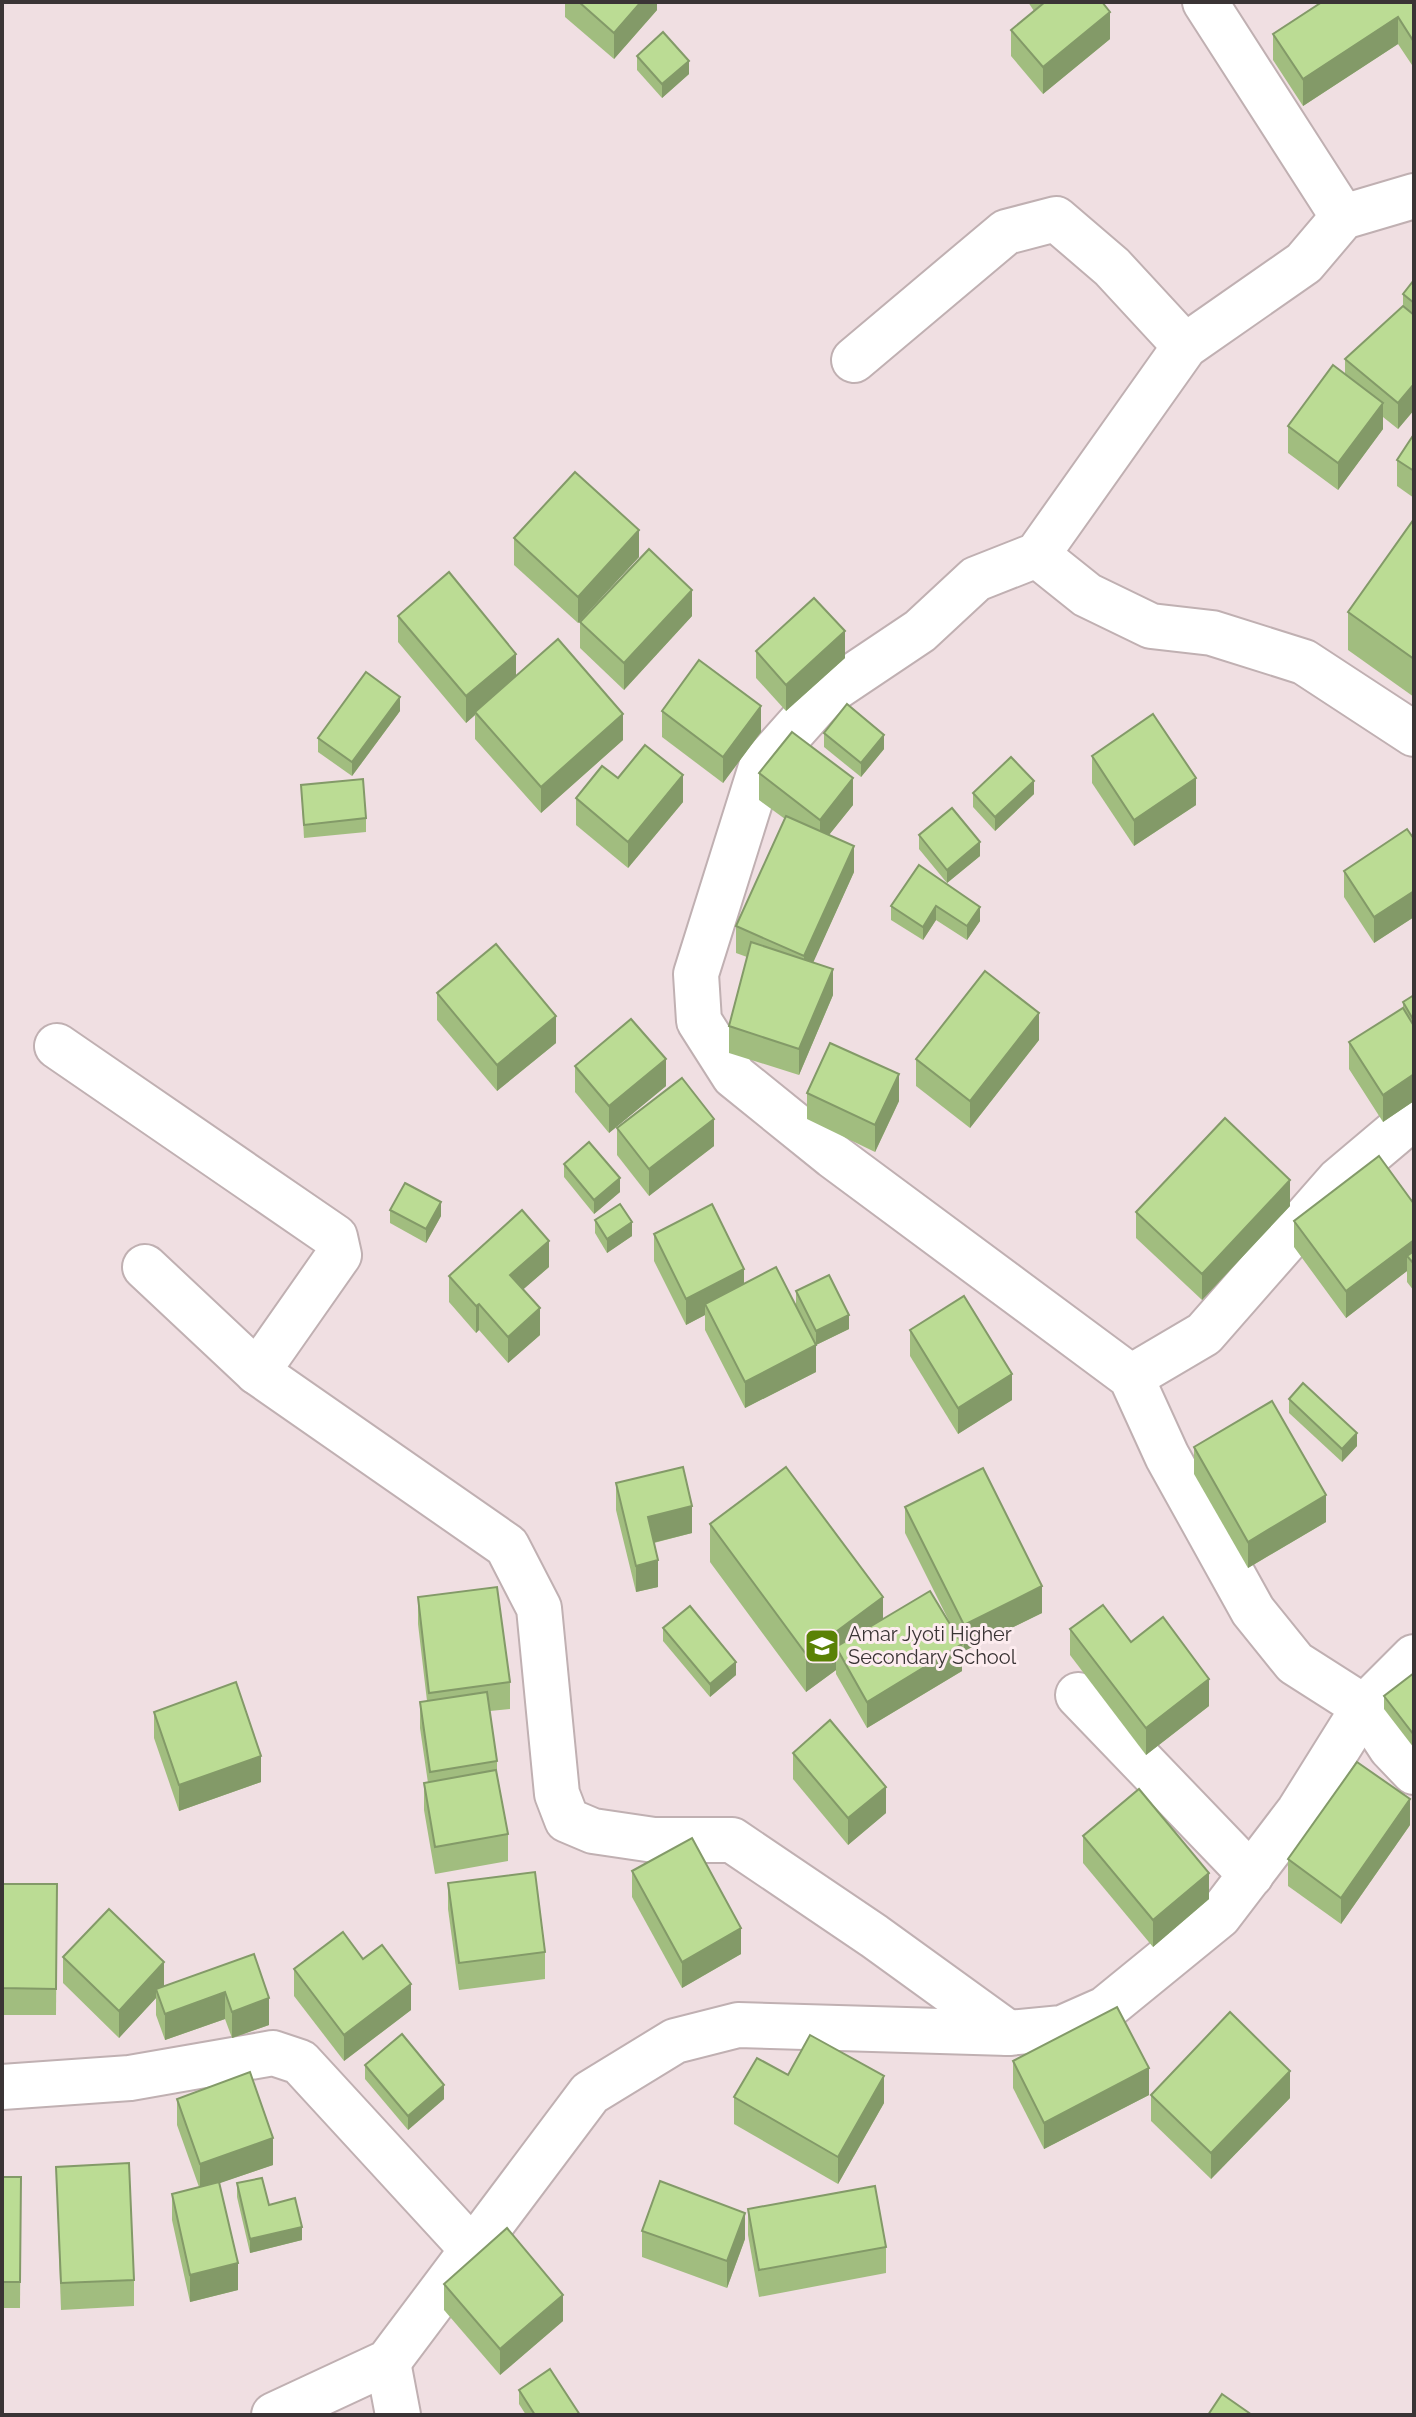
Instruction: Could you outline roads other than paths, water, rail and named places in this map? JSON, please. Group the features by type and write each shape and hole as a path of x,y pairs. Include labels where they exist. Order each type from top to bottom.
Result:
{"street":[{"path":"1205,2 1343,217"},
{"path":"1414,196 1343,217 1304,263 1185,346 1037,555 976,579 920,631 826,694 761,767 696,974 699,1021 734,1076 833,1156 1131,1377 1167,1456 1253,1611 1295,1663 1364,1707 1391,1748 1414,1772"},
{"path":"854,360 1006,232 1056,219 1112,267 1185,346"},
{"path":"1037,555 1087,595 1151,626 1212,633 1304,662 1368,707 1414,734"},
{"path":"57,1046 335,1237 339,1255 257,1372"},
{"path":"1131,1377 1204,1334 1339,1180 1403,1126 1414,1122"},
{"path":"145,1267 257,1372 507,1546 539,1608 557,1794 567,1820 593,1831 654,1840 732,1840 874,1936 1008,2033"},
{"path":"274,2415 388,2362 590,2093 675,2041 738,2025 1008,2033 1062,2028 1105,2009 1219,1916 1299,1811 1364,1707 1414,1657"},
{"path":"1078,1695 1251,1875"},
{"path":"2,2087 130,2078 273,2053 300,2062 472,2249"},
{"path":"388,2362 398,2415"}],"place":[{"name":"Amar Jyoti Higher Secondary School","path":"822,1646"}]}
